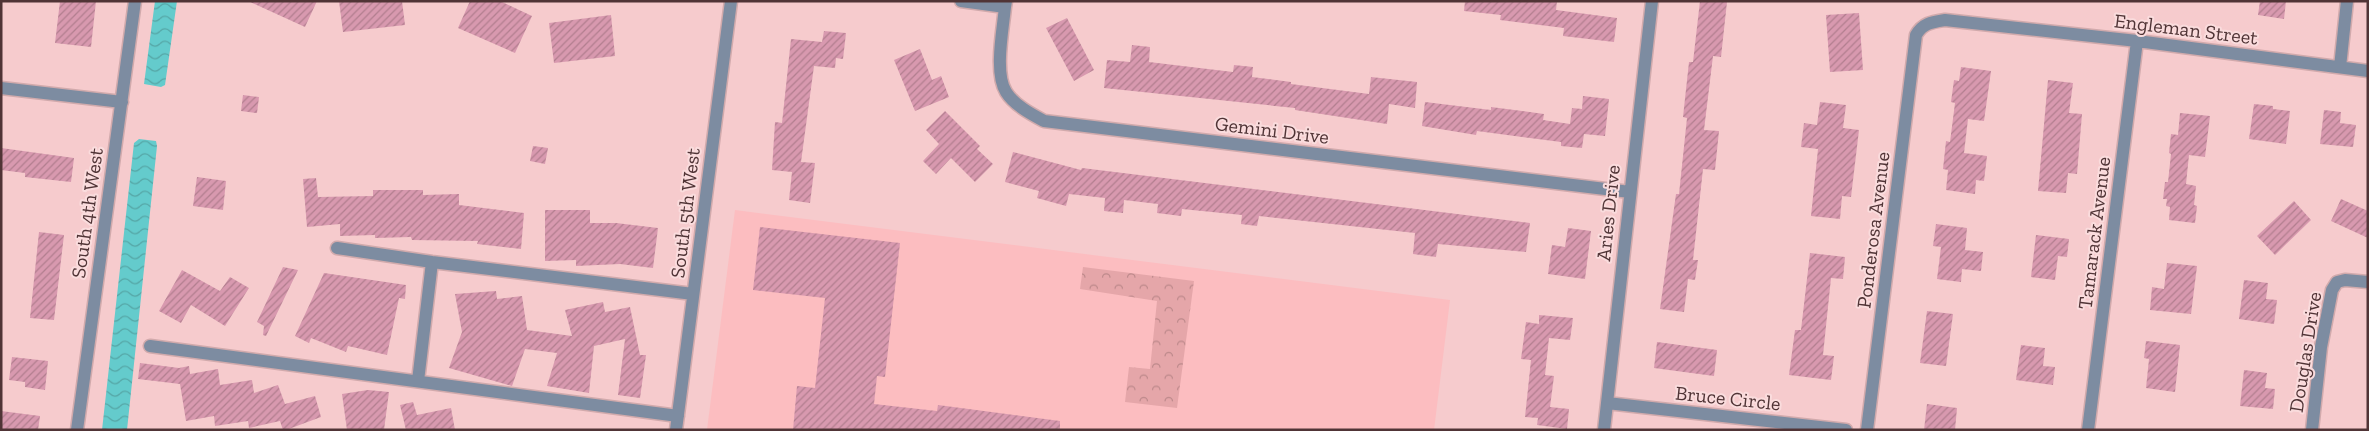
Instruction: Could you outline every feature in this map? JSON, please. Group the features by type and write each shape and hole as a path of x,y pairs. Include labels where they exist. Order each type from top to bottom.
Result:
{"street":[{"name":"South 4th West","path":"77,430 134,1"},
{"name":"South 5th West","path":"676,430 731,1"},
{"path":"960,1 1005,4"},
{"name":"Aries Drive","path":"1604,430 1652,1"},
{"path":"2340,67 2347,1"},
{"name":"Gemini Drive","path":"1005,4 1000,74 1003,85 1011,98 1044,121 1630,192"},
{"name":"Engleman Street","path":"1916,35 1920,27 1931,22 1946,20 2137,41 2368,71"},
{"name":"Ponderosa Avenue","path":"1867,430 1916,35"},
{"name":"Tamarack Avenue","path":"2088,430 2137,41"},
{"path":"1,88 122,102"},
{"path":"337,248 432,262 693,294"},
{"path":"418,381 432,262"},
{"name":"Douglas Drive","path":"2312,430 2321,347 2332,290 2336,282 2345,280 2368,282"},
{"path":"150,346 678,416"},
{"name":"Bruce Circle","path":"1607,403 1846,430"}],"shaded area":[{"path":"735,210 1450,300 1434,430 707,430"}],"green space":[{"path":"1083,267 1194,281 1177,408 1125,402 1129,367 1150,369 1157,301 1080,289"}],"water":[{"path":"155,1 177,1 165,85 161,87 144,84"},
{"path":"139,139 156,141 157,146 127,430 102,430 134,143"}],"building":[{"path":"60,1 96,1 91,47 55,43"},
{"path":"248,1 317,1 305,27"},
{"path":"339,1 402,1 405,25 343,32"},
{"path":"470,1 500,1 532,16 515,53 458,28"},
{"path":"1465,1 1557,1 1556,10 1617,18 1614,42 1563,36 1564,28 1500,20 1501,15 1464,11"},
{"path":"1700,1 1727,2 1721,57 1713,56 1704,130 1719,131 1715,170 1703,169 1693,260 1698,260 1695,280 1688,279 1684,312 1660,309 1676,194 1679,194 1687,118 1683,117 1689,62 1693,62"},
{"path":"2260,1 2286,1 2284,19 2258,15"},
{"path":"1859,13 1863,70 1830,72 1826,15"},
{"path":"611,15 615,56 554,63 549,23"},
{"path":"1067,18 1094,70 1074,81 1046,28"},
{"path":"824,31 846,33 843,59 836,58 835,68 814,66 801,162 815,163 810,203 789,200 792,172 772,170 775,122 782,123 791,39 822,42"},
{"path":"1132,45 1150,47 1149,62 1233,72 1234,65 1253,67 1252,77 1291,82 1291,84 1369,94 1371,77 1417,82 1415,108 1389,104 1387,124 1295,110 1295,108 1104,88 1107,60 1130,62"},
{"path":"920,49 932,80 941,76 949,97 915,111 894,60"},
{"path":"1961,67 1991,71 1984,121 1968,119 1964,153 1987,156 1984,181 1976,180 1975,194 1946,190 1948,170 1943,169 1946,141 1950,142 1955,103 1951,102 1954,80 1959,81"},
{"path":"2048,80 2073,83 2069,113 2082,114 2077,174 2068,173 2066,193 2038,191"},
{"path":"243,95 259,97 257,113 241,111"},
{"path":"1583,96 1609,99 1605,136 1584,134 1582,148 1561,146 1561,142 1477,131 1476,135 1422,126 1425,102 1491,110 1491,107 1544,114 1543,120 1570,124 1572,108 1582,109"},
{"path":"1820,102 1846,105 1843,128 1859,130 1851,197 1842,196 1840,219 1811,216 1818,149 1801,147 1804,123 1817,125"},
{"path":"2254,104 2273,106 2273,109 2290,111 2286,144 2249,139"},
{"path":"2324,110 2341,112 2340,123 2356,125 2353,147 2320,144"},
{"path":"945,111 980,146 977,149 993,164 975,182 951,158 936,174 923,161 939,144 926,130"},
{"path":"2180,113 2210,116 2205,157 2189,155 2186,184 2196,186 2194,205 2197,206 2195,223 2169,220 2170,207 2166,206 2167,199 2163,199 2165,182 2168,182 2171,134 2178,135"},
{"path":"533,146 548,148 545,164 530,161"},
{"path":"1,148 74,158 71,182 25,177 25,173 1,170"},
{"path":"1013,152 1081,170 1082,168 1530,223 1526,252 1438,244 1436,257 1413,254 1415,233 1259,216 1257,226 1241,224 1242,215 1182,209 1181,216 1157,213 1158,204 1124,200 1123,213 1104,211 1105,198 1069,194 1066,206 1037,198 1039,191 1005,182"},
{"path":"197,177 226,181 223,210 193,206"},
{"path":"316,178 318,197 373,196 373,190 423,190 423,195 459,194 459,205 524,213 521,249 477,244 478,241 412,240 411,237 375,238 375,235 340,236 340,224 307,227 303,179"},
{"path":"2341,199 2368,211 2368,238 2331,221"},
{"path":"2294,201 2311,220 2275,255 2257,236"},
{"path":"545,210 590,210 590,223 616,223 658,228 653,268 620,264 576,266 576,260 545,261"},
{"path":"1936,224 1967,228 1965,250 1983,252 1981,271 1962,269 1961,282 1937,279 1941,247 1933,246"},
{"path":"760,227 900,243 885,377 877,376 874,404 937,411 938,405 1060,421 1060,430 793,430 797,386 815,388 825,298 753,290"},
{"path":"1568,228 1591,231 1585,279 1548,274 1552,245 1565,247"},
{"path":"39,232 64,235 54,320 30,318"},
{"path":"2036,235 2069,239 2067,257 2058,256 2055,280 2031,277"},
{"path":"1810,253 1845,257 1843,279 1831,278 1823,355 1834,356 1831,380 1789,375 1795,330 1801,330"},
{"path":"2167,263 2197,266 2191,314 2150,310 2152,287 2164,289"},
{"path":"283,267 298,270 266,336 263,335 264,326 257,322"},
{"path":"182,270 220,291 230,277 249,288 225,326 191,305 181,323 159,311"},
{"path":"324,273 406,285 405,299 399,298 387,355 348,346 346,352 311,338 309,343 295,336"},
{"path":"2244,280 2268,283 2266,299 2277,300 2274,324 2239,319"},
{"path":"496,291 497,299 522,296 527,330 572,336 565,310 603,302 605,312 630,307 640,355 646,355 640,398 618,395 625,339 594,346 589,393 547,386 557,353 525,349 512,386 449,368 462,332 455,294"},
{"path":"1927,311 1953,314 1946,366 1920,363"},
{"path":"1539,315 1573,318 1570,340 1549,338 1545,375 1554,376 1550,407 1569,409 1567,429 1537,425 1538,418 1525,417 1531,360 1521,359 1526,322 1539,324"},
{"path":"2146,341 2180,345 2175,392 2146,388 2149,359 2144,358"},
{"path":"1657,342 1717,350 1714,376 1654,368"},
{"path":"2021,345 2045,348 2043,366 2055,367 2053,385 2016,380"},
{"path":"12,357 48,361 45,390 25,387 25,382 9,380"},
{"path":"140,363 179,368 189,366 190,374 218,369 220,385 252,380 254,393 278,385 285,404 315,396 321,417 286,430 283,430 280,421 249,428 248,421 215,426 214,416 186,421 180,384 138,379"},
{"path":"2244,370 2267,373 2265,388 2275,389 2273,409 2240,406"},
{"path":"368,390 389,392 384,430 347,430 342,394"},
{"path":"413,402 417,415 451,408 455,430 406,430 400,405"},
{"path":"1927,404 1957,408 1955,430 1924,430"},
{"path":"1,411 40,416 38,430 1,430"}]}
